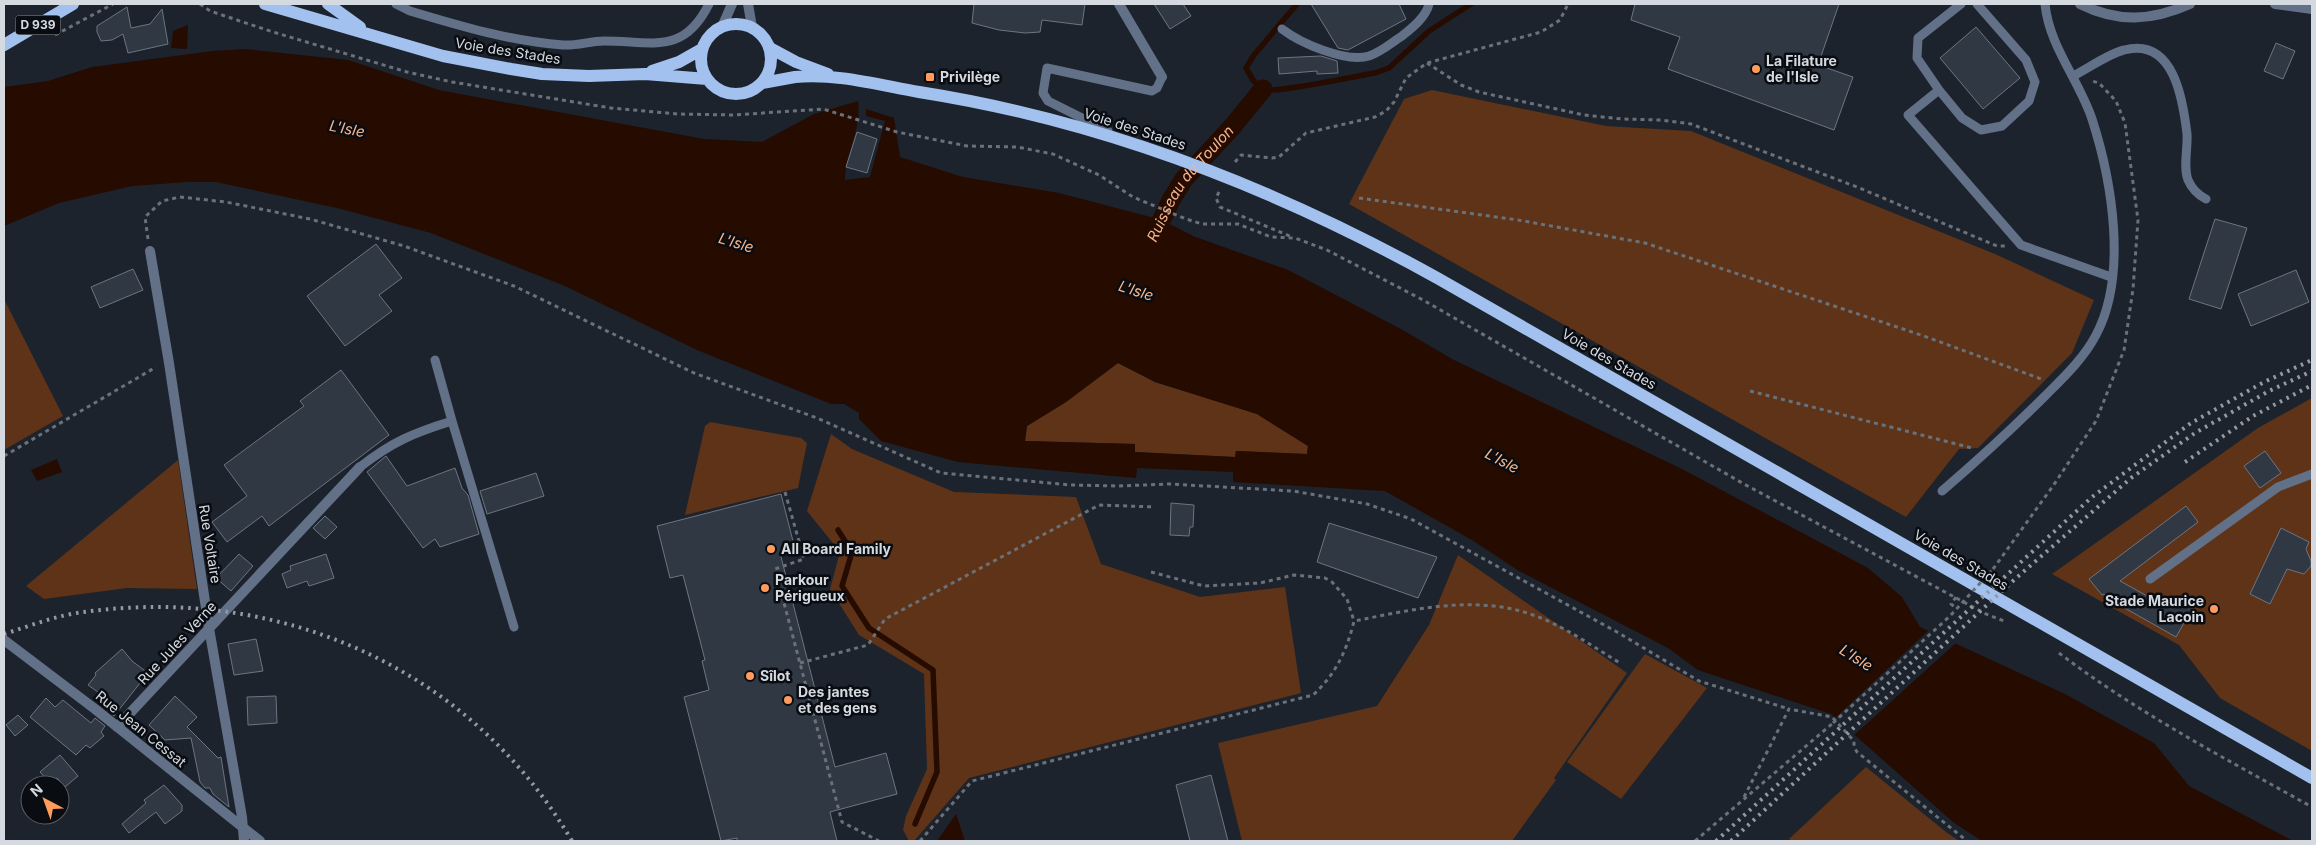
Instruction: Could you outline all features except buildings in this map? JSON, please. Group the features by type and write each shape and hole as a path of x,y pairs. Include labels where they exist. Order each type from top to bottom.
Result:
{"main road":[{"name":"D 939","path":"4,45 73,4"},
{"name":"Voie des Stades","path":"264,4 443,56 534,73 589,76 645,74 707,79"},
{"name":"Voie des Stades","path":"328,4 370,34"},
{"path":"737,24 752,27 766,40 770,48 771,67 762,84 754,90 733,95 714,87 707,79 701,59 702,49 713,32 722,27 737,24"},
{"name":"Voie des Stades","path":"770,48 796,62 845,80"},
{"name":"Voie des Stades","path":"645,74 679,62 702,49"},
{"name":"Voie des Stades","path":"762,84 796,77 845,80 954,97 1034,114 1177,158 1310,212 1390,252 2312,778"}],"street":[{"path":"722,27 732,4"},
{"path":"748,4 752,27"},
{"path":"1119,4 1162,77"},
{"path":"2080,4 2109,15 2135,18 2168,14 2190,4"},
{"path":"2275,4 2312,9"},
{"name":"Rue Voltaire","path":"150,251 209,628 244,829 244,841"},
{"name":"Rue Jules Verne","path":"117,727 360,467"},
{"name":"Rue Jean Cessat","path":"4,640 260,841"}],"lane":[{"path":"396,4 410,11 495,35 563,45 603,41 649,44 676,39 690,31 702,18 709,4"},
{"path":"1282,29 1334,53 1357,58 1368,56 1381,50 1406,32 1423,17 1429,4"},
{"path":"1961,4 1918,38 1917,58 1939,90 1962,118 1981,130 2002,126 2029,101 2035,82 2026,60 1977,4"},
{"path":"1942,491 1987,452 2081,358 2097,334 2108,305 2112,277 2114,222 2106,171 2091,118 2073,76 2059,50 2046,14 2045,4"},
{"path":"2073,76 2124,50 2142,48 2162,58 2169,65 2179,89 2187,135 2187,178 2198,195 2206,199"},
{"path":"1128,142 1048,100 1043,93 1047,68 1152,91 1157,88 1162,77"},
{"path":"1939,90 1908,115 2021,245 2112,277"},
{"path":"435,360 514,627"},
{"path":"360,467 379,452 411,434 452,421"},
{"path":"2150,579 2278,487 2312,474"}],"path":[{"path":"54,35 113,4"},
{"path":"200,4 210,11 260,26"},
{"path":"1235,162 1241,155 1280,157 1306,133 1375,117 1386,111 1394,102 1406,78 1427,64 1541,32 1560,20 1568,4"},
{"path":"1427,64 1461,85 1479,92 1584,115 1622,120 1661,120 1691,124 1857,187 1997,246 2021,245"},
{"path":"823,109 897,132 967,146 1017,147 1053,154 1099,175 1133,197 1186,220 1202,224 1238,224 1271,237 1295,238"},
{"path":"1219,192 1216,198 1220,207 1327,250 1384,279 1744,484 1986,614 2011,624"},
{"path":"150,251 145,217 162,201 180,197 226,202 310,219 404,246 514,286 694,373 818,418 941,473 1071,484 1119,486 1170,484 1294,491 1367,504 1410,519 1617,632 1699,681 1790,709 1832,717 1854,741 1854,747 1857,752 1949,829 1967,841"},
{"path":"1359,198 1518,220 1645,243 1921,335 2057,384"},
{"path":"4,456 158,366 169,363"},
{"path":"1750,391 1987,452"},
{"path":"785,492 804,560 775,569 842,822 879,841"},
{"path":"800,664 868,645 885,619 1100,505 1156,507"},
{"path":"1695,841 1833,723 1956,608 1992,569"},
{"path":"920,841 972,781 1313,694 1326,683 1341,662 1354,621 1347,599 1332,582 1325,578 1294,576 1260,583 1204,586 1151,572"},
{"path":"1956,597 1951,604 1956,608"},
{"path":"1354,621 1420,609 1481,605 1504,607 1533,615 1564,629 1620,663"},
{"path":"2058,652 2088,675 2144,712 2312,807"},
{"path":"1744,798 1790,709"}],"shaded area":[{"path":"1432,90 1606,126 1691,131 1995,254 2094,300 2072,353 1978,448 1959,449 1906,517 1349,204 1404,99"},
{"path":"4,299 63,416 4,450"},
{"path":"1118,363 1155,382 1257,414 1308,446 1307,454 1236,451 1235,457 1135,452 1135,444 1025,441 1027,426 1066,402"},
{"name":"Stade Maurice Lacoin","path":"2312,398 2312,751 2220,698 2179,645 2052,574 2258,428"},
{"path":"710,422 801,438 807,443 798,488 685,515 705,426"},
{"path":"831,434 852,449 954,492 1076,497 1101,564 1200,597 1285,587 1301,693 969,778 914,841 909,841 903,830 906,816 927,769 924,674 859,635 830,589 840,552 807,511"},
{"path":"178,460 197,589 127,588 44,599 26,586"},
{"path":"1458,555 1627,673 1554,778 1556,780 1512,841 1242,841 1218,743 1377,706 1429,625"},
{"path":"1645,654 1707,688 1621,799 1567,762"},
{"path":"1866,767 1959,841 1792,841 1789,839"}],"water":[{"path":"188,25 187,49 171,48 173,31"},
{"name":"L'Isle","path":"245,49 348,60 439,90 704,139 762,142 814,114 858,101 858,121 848,159 845,180 870,177 885,121 866,116 866,109 894,118 900,157 963,177 1059,193 1162,220 1193,236 1288,270 1401,329 1452,359 1682,469 1868,568 1902,597 1920,627 2065,694 2154,743 2189,786 2293,841 1982,841 1953,822 1831,714 1698,670 1668,648 1519,571 1472,540 1385,491 1233,482 1233,472 1137,468 1136,478 958,462 881,441 859,419 859,413 844,404 831,404 697,350 565,286 431,233 337,208 216,182 132,186 59,203 4,226 4,87 48,81 92,67 213,51","holes":["1118,363 1155,382 1257,414 1308,446 1307,454 1236,451 1235,457 1135,452 1135,444 1025,441 1027,426 1066,402"]},
{"path":"57,459 62,472 37,481 31,470"},
{"path":"956,814 965,841 937,841"}],"pier":[{"path":"1930,629 1957,642 1852,737 1834,719"}],"waterway":[{"name":"Ruisseau du Toulon","path":"1297,4 1254,55 1246,68 1260,88 1270,90 1316,84 1375,73 1389,68 1429,31 1471,4"},
{"name":"Ruisseau du Toulon","path":"1151,242 1171,200 1184,179 1232,127 1263,89"},
{"path":"838,530 852,552 842,586 869,628 933,670 937,772 915,824"}],"railway":[{"path":"1716,841 2092,497 2191,423 2264,382 2312,360"},
{"path":"1731,841 2014,580 2131,478 2195,433 2269,391 2312,371"},
{"path":"2185,462 2253,416 2312,385"},
{"path":"4,634 74,613 157,607 229,612 298,627 364,651 425,685 480,728 530,780 572,841"}],"place":[{"name":"La Filature de l'Isle","path":"1756,69"},
{"name":"Privilège","path":"930,77"},
{"name":"All Board Family","path":"771,549"},
{"name":"Parkour Périgueux","path":"765,588"},
{"name":"Stade Maurice Lacoin","path":"2214,609"},
{"name":"Sîlot","path":"750,676"},
{"name":"Des jantes et des gens","path":"788,700"}]}
